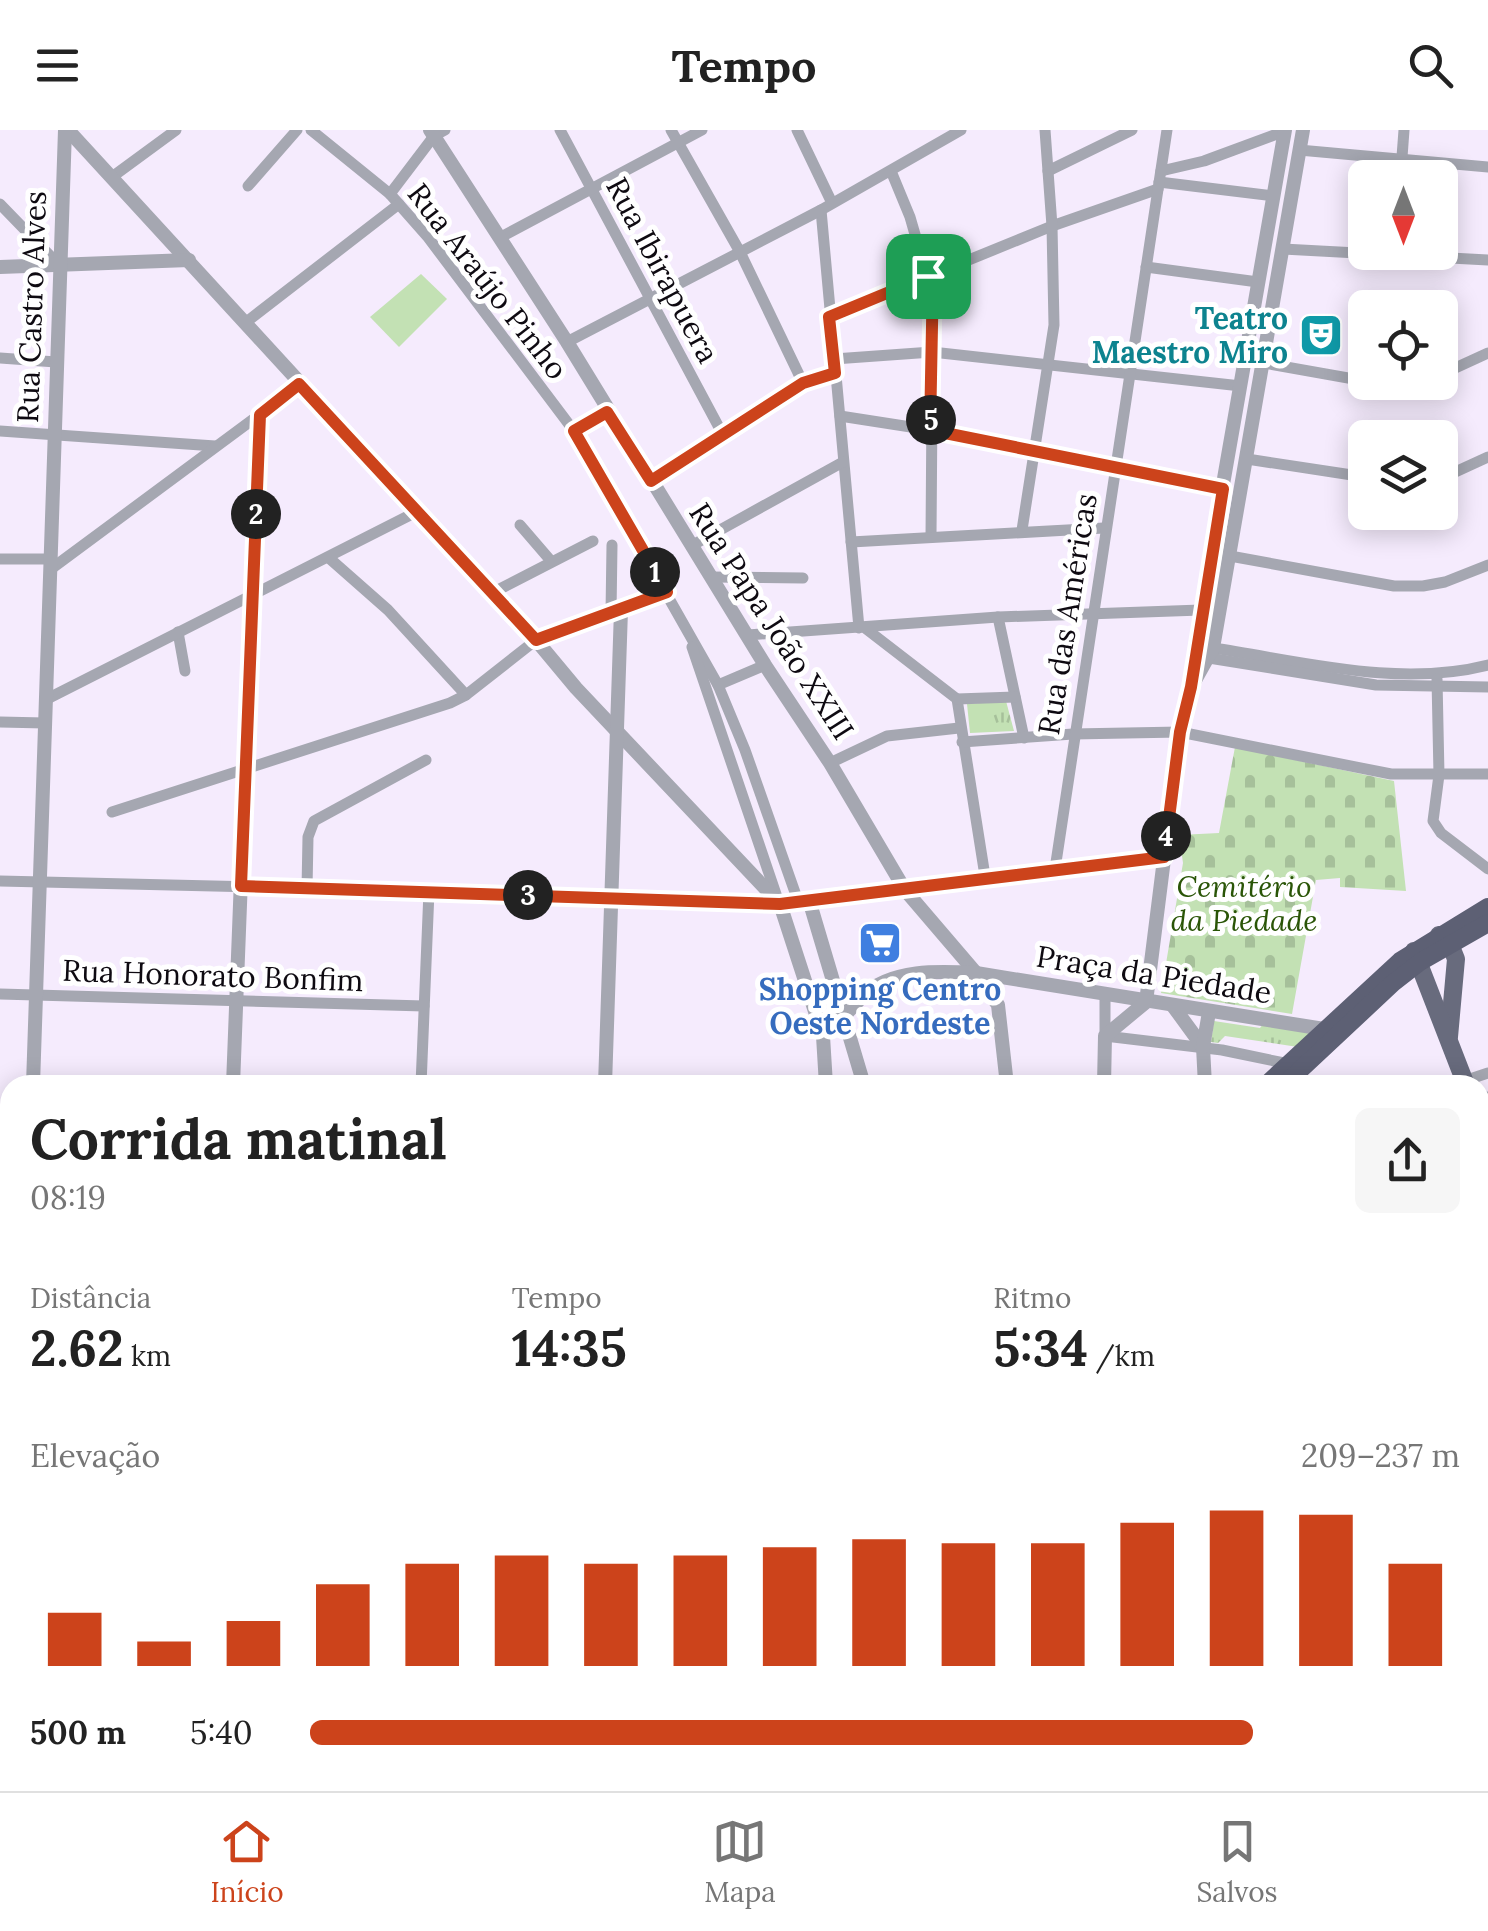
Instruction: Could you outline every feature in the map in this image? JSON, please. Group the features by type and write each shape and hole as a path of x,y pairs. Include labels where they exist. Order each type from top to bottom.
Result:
{"highway":[{"path":"1276,1075 1324,1029 1417,957 1488,910"},
{"path":"1295,1075 1417,957"}],"main road":[{"path":"1444,939 1456,959 1448,1043"},
{"path":"1417,957 1462,1075"}],"street":[{"path":"112,177 176,130"},
{"path":"248,186 297,130"},
{"name":"Rua Araújo Pinho","path":"310,130 394,199 427,236 574,431 682,619"},
{"name":"Rua Ibirapuera","path":"560,130 722,433"},
{"path":"671,130 740,252 803,383"},
{"path":"499,238 702,130"},
{"path":"797,130 826,206 829,317 862,628 957,698 1015,698"},
{"path":"1022,530 1054,325 1045,130"},
{"path":"1048,171 1132,130"},
{"name":"Rua das Américas","path":"1055,869 1167,130"},
{"path":"829,317 1285,130"},
{"path":"1105,1036 1146,1002 1180,732 1191,687 1285,130"},
{"path":"1191,687 1211,653 1303,130"},
{"path":"1402,158 1404,130"},
{"path":"71,131 576,688 780,904"},
{"name":"Rua Castro Alves","path":"33,1075 56,362 71,131"},
{"path":"245,323 394,199 436,132"},
{"name":"Rua Papa João XXIII","path":"436,132 710,577 830,763 905,890 976,972 1001,1010 1006,1075"},
{"path":"567,342 891,171 954,132"},
{"path":"1299,150 1488,167"},
{"path":"891,171 930,275 931,536"},
{"path":"1159,181 1274,196"},
{"path":"0,204 60,266"},
{"path":"1283,249 1488,260"},
{"path":"0,266 188,260"},
{"path":"1261,266 1280,272"},
{"path":"1146,267 1267,290 1275,297"},
{"path":"651,481 834,366 932,352 1241,386"},
{"path":"1458,367 1488,353"},
{"path":"0,358 56,362"},
{"path":"1264,363 1348,378"},
{"path":"0,559 51,564 299,384"},
{"path":"574,431 607,412"},
{"path":"232,1075 260,415"},
{"path":"840,416 930,430 1223,489"},
{"path":"0,431 214,446"},
{"path":"1458,470 1488,457"},
{"path":"1248,459 1348,474"},
{"path":"691,546 842,462"},
{"path":"45,700 418,511"},
{"path":"520,525 551,562"},
{"path":"851,542 1104,528"},
{"path":"492,593 593,541"},
{"path":"604,1075 617,730 612,545"},
{"path":"1230,556 1394,586 1445,582 1488,566"},
{"path":"329,558 388,610 466,696"},
{"path":"710,577 803,578"},
{"path":"112,812 466,696 536,640 667,592"},
{"path":"748,635 1091,612 1201,610"},
{"path":"998,618 1024,738"},
{"path":"682,619 718,685 804,901 846,1017 861,1075"},
{"path":"682,619 823,1036 825,1075"},
{"path":"178,632 185,671"},
{"path":"1211,653 1376,685 1437,681 1488,686"},
{"path":"718,685 765,665"},
{"path":"1437,681 1488,665"},
{"path":"1437,681 1439,775 1433,815 1436,828 1488,869"},
{"path":"957,698 985,876"},
{"path":"0,722 45,724"},
{"path":"830,763 887,736 959,728"},
{"path":"962,742 1180,732 1391,774 1488,774"},
{"path":"307,889 308,837 314,821 426,760"},
{"path":"0,882 429,891 780,904 1164,857"},
{"path":"421,1075 429,891"},
{"name":"Praça da Piedade","path":"823,1036 882,983 932,970 976,972 1324,1029"},
{"name":"Rua Honorato Bonfim","path":"0,994 424,1006"},
{"path":"1104,1075 1105,994"},
{"path":"1173,1006 1203,1047"},
{"path":"1204,1075 1203,1047 1209,1012"},
{"path":"1105,1036 1203,1047 1288,1064"}],"green space":[{"path":"421,274 447,299 399,347 370,317"},
{"path":"1006,701 1014,731 970,733 967,704"},
{"name":"Cemitério da Piedade","path":"1235,747 1394,781 1406,891 1340,887 1340,878 1316,880 1292,1014 1161,993 1183,863 1179,835 1219,833"},
{"path":"1214,1021 1314,1031 1298,1047 1225,1036 1218,1043 1211,1042"}],"place":[{"name":"Teatro Maestro Miro","path":"1321,335"},
{"name":"Shopping Centro Oeste Nordeste","path":"880,943"}],"route":[{"path":"933,274 930,430 1223,489 1180,732 1164,857 780,904 241,886 260,415 299,384 536,640 667,592 574,431 607,412 651,481 803,383 835,373 829,317 928,276 933,274"}]}
